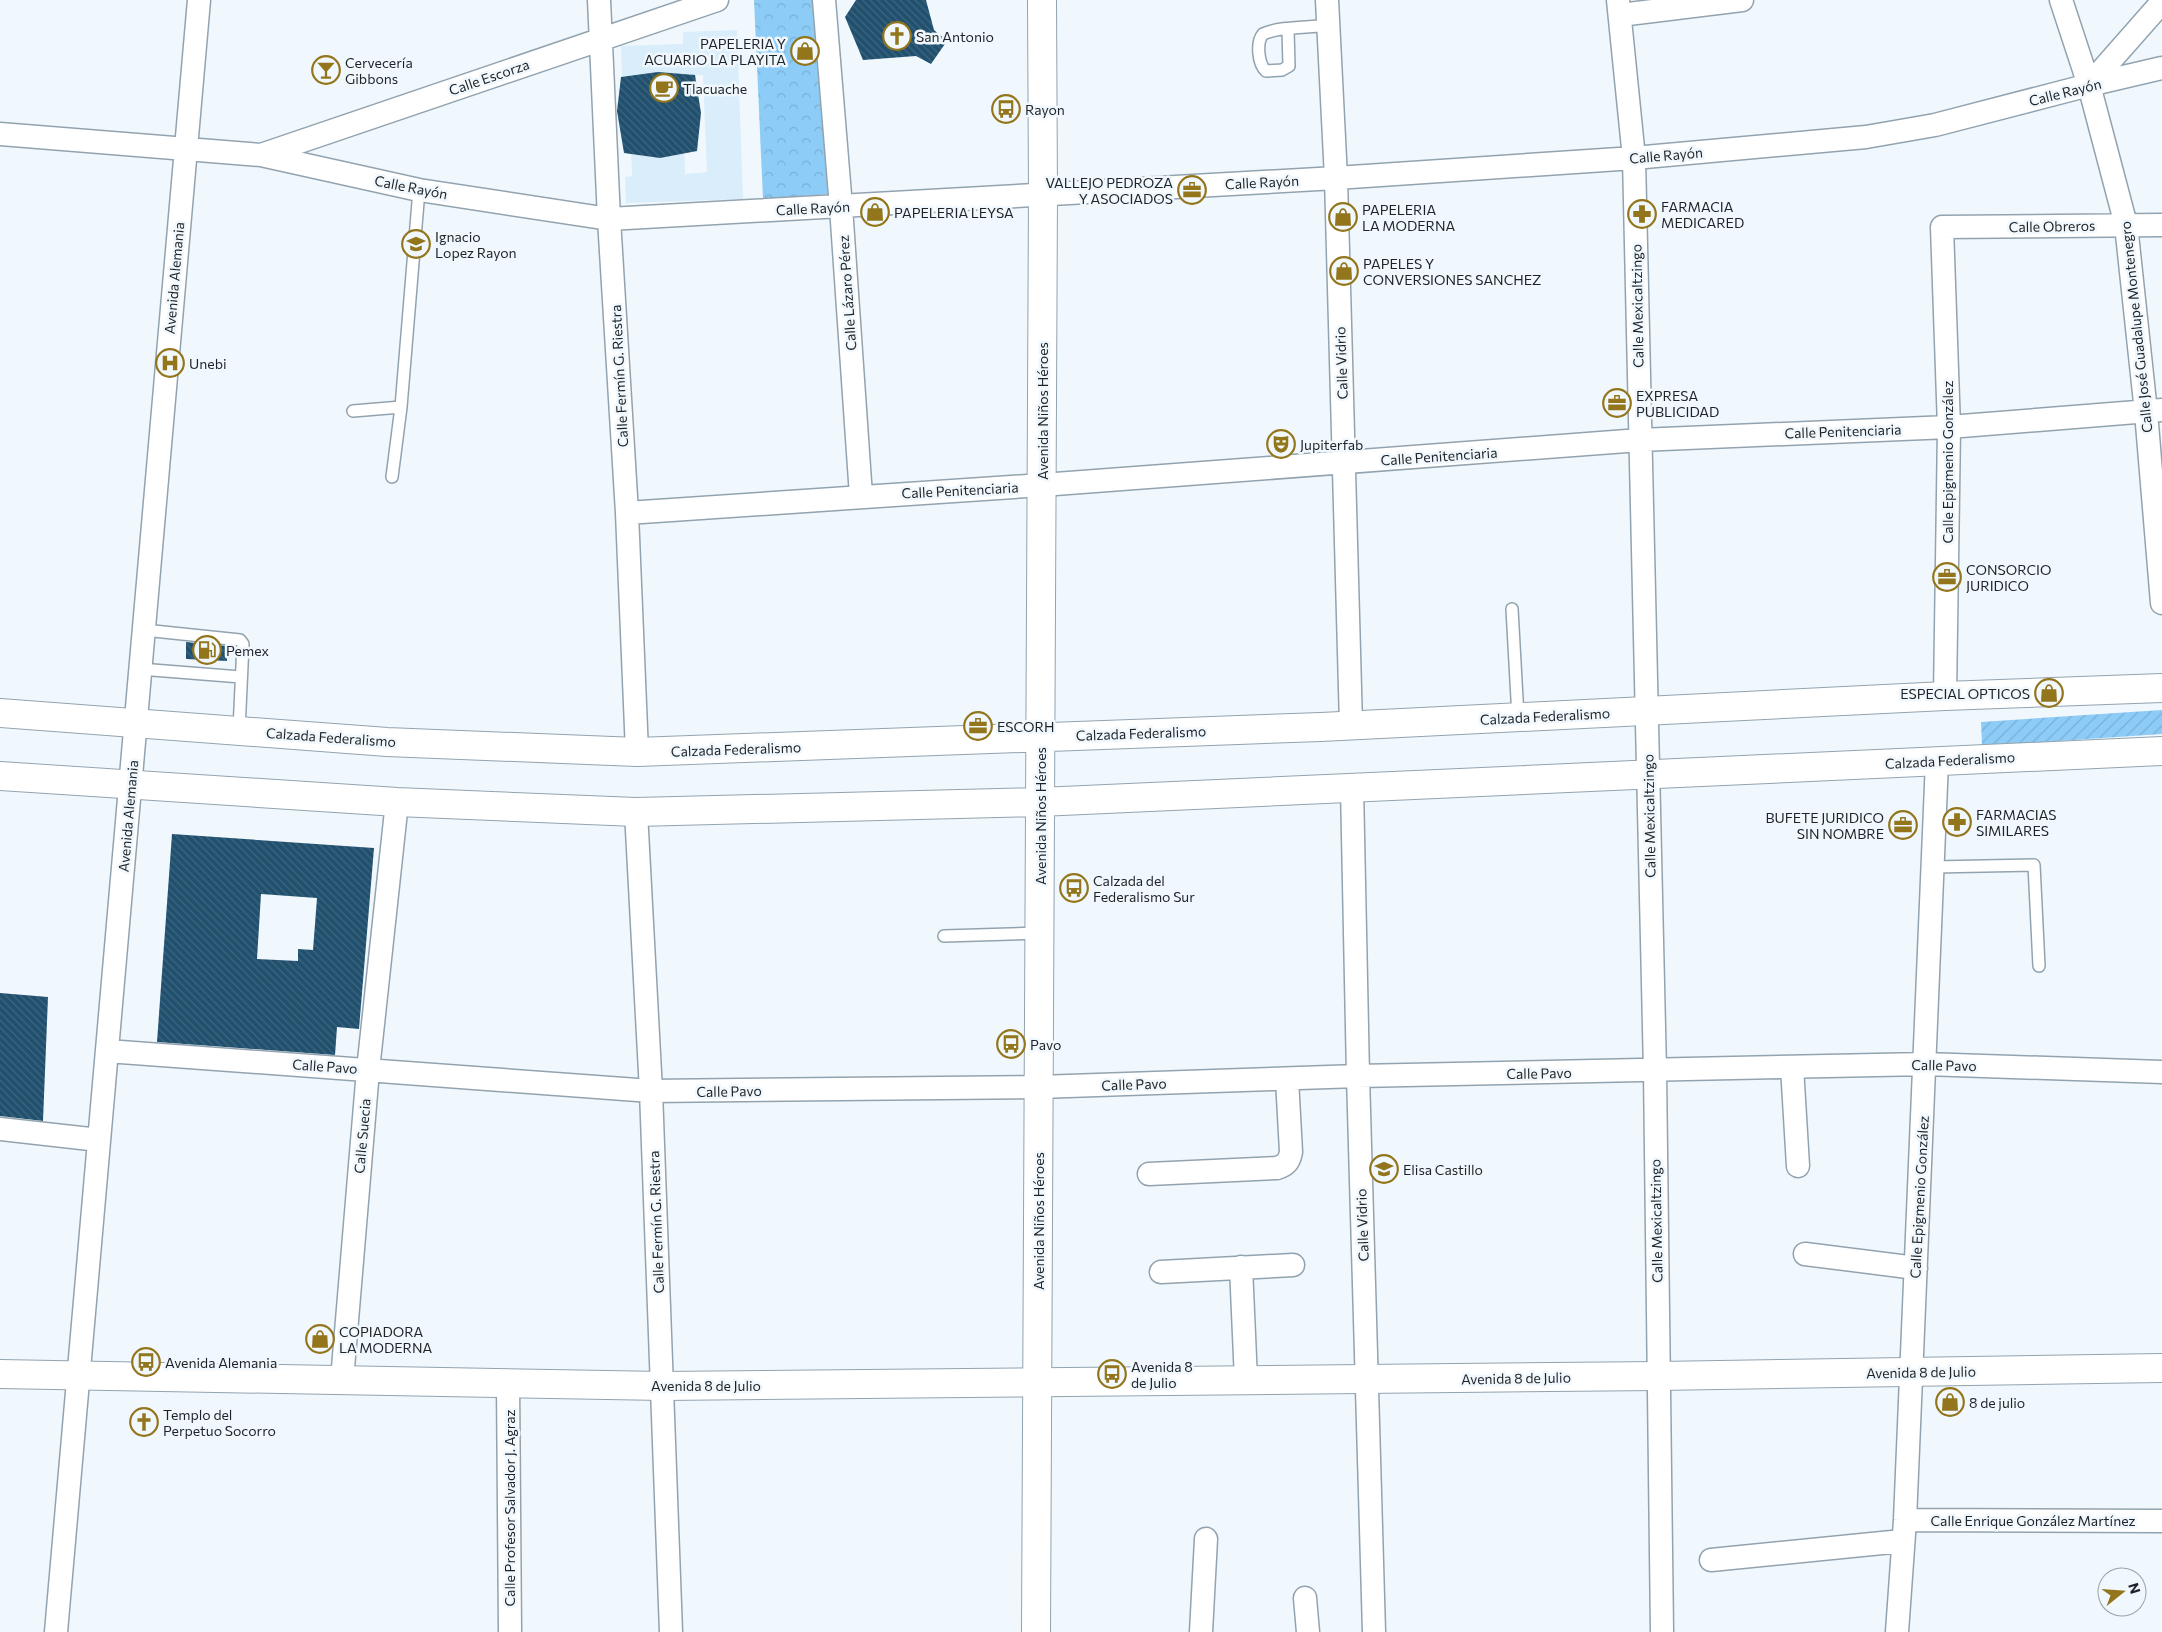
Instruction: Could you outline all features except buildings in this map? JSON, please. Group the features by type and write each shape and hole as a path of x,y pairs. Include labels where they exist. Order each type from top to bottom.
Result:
{"main road":[{"name":"Avenida Niños Héroes","path":"1036,1632 1042,486 1042,0"},
{"name":"Calzada Federalismo","path":"0,713 387,742 637,752 1351,726 1945,696 2162,688"},
{"name":"Calzada Federalismo","path":"0,776 131,778 397,802 636,812 1040,802 2162,751"},
{"path":"0,763 131,778"},
{"name":"Avenida 8 de Julio","path":"0,1374 662,1386 1658,1376 2162,1368"}],"street":[{"name":"Avenida Alemania","path":"56,1632 199,0"},
{"name":"Calle Fermín G. Riestra","path":"599,0 609,219 627,513 637,752"},
{"name":"Calle Escorza","path":"261,155 716,0"},
{"name":"Calle Lázaro Pérez","path":"824,0 841,206 861,496"},
{"name":"Calle Vidrio","path":"1327,0 1336,178 1351,726"},
{"path":"1619,7 1742,0"},
{"name":"Calle José Guadalupe Montenegro","path":"2060,0 2089,85 2126,225 2154,410 2162,603"},
{"path":"2089,85 2162,2"},
{"name":"Calle Mexicaltzingo","path":"1619,7 1634,158 1655,1071 1662,1632"},
{"name":"Calle Rayón","path":"0,134 261,155 419,190 609,219 1336,178 1634,158 1866,137 1935,126 2089,85 2162,68"},
{"name":"Calle Obreros","path":"1942,227 2162,224"},
{"name":"Calle Epigmenio González","path":"1942,227 1949,427 1945,696"},
{"name":"Calle Penitenciaria","path":"627,513 861,496 1042,486 1640,440 1949,427 2154,410"},
{"name":"Calle Epigmenio González","path":"1897,1632 1904,1530 1934,867 1937,761"},
{"name":"Calle Vidrio","path":"1352,787 1358,1076 1374,1632"},
{"name":"Calle Suecia","path":"342,1380 368,1070 397,802"},
{"name":"Calle Fermín G. Riestra","path":"636,812 651,1092 671,1632"},
{"name":"Calle Pavo","path":"107,1051 651,1092 1039,1087 1358,1076 1925,1064 2162,1072"},
{"path":"1792,1067 1798,1166"},
{"path":"1149,1174 1277,1168 1284,1166 1290,1160 1291,1152 1287,1079"},
{"path":"0,1129 99,1140"},
{"path":"1805,1254 1916,1268"},
{"path":"1161,1272 1294,1265"},
{"path":"1241,1268 1246,1380"},
{"name":"Calle Profesor Salvador J. Agraz","path":"508,1383 510,1632"},
{"name":"Calle Enrique González Martínez","path":"1711,1560 1904,1530 2162,1521"},
{"path":"1201,1632 1206,1539"},
{"path":"1305,1598 1308,1632"}],"lane":[{"path":"1288,30 1328,25"},
{"path":"392,477 401,407 419,190"},
{"path":"353,411 401,407"},
{"path":"1512,609 1518,718"},
{"path":"144,630 240,640 243,644 239,730"},
{"path":"140,669 241,678"},
{"path":"1934,867 2034,866 2038,966"},
{"path":"944,936 1040,933"}],"shaded area":[{"path":"737,30 743,199 626,203 625,177 632,176 631,148 684,146 685,174 707,172 703,75 622,78 621,46 683,44 683,32"}],"green space":[{"path":"754,0 812,0 828,194 763,199"},
{"path":"2162,710 2162,734 1982,746 1981,722"}],"place":[{"name":"San Antonio","path":"897,36"},
{"name":"PAPELERIA Y ACUARIO LA PLAYITA","path":"805,51"},
{"name":"Cervecería Gibbons","path":"326,70"},
{"name":"Tlacuache","path":"664,88"},
{"name":"Rayon","path":"1006,109"},
{"name":"VALLEJO PEDROZA Y ASOCIADOS","path":"1192,190"},
{"name":"PAPELERIA LEYSA","path":"875,212"},
{"name":"FARMACIA MEDICARED","path":"1642,214"},
{"name":"PAPELERIA LA MODERNA","path":"1343,217"},
{"name":"Ignacio Lopez Rayon","path":"416,244"},
{"name":"PAPELES Y CONVERSIONES SANCHEZ","path":"1344,271"},
{"name":"Unebi","path":"170,363"},
{"name":"EXPRESA PUBLICIDAD","path":"1617,403"},
{"name":"Jupiterfab","path":"1281,444"},
{"name":"CONSORCIO JURIDICO","path":"1947,577"},
{"name":"Pemex","path":"207,650"},
{"name":"ESPECIAL OPTICOS","path":"2049,693"},
{"name":"ESCORH","path":"978,726"},
{"name":"FARMACIAS SIMILARES","path":"1957,822"},
{"name":"BUFETE JURIDICO SIN NOMBRE","path":"1903,825"},
{"name":"Calzada del Federalismo Sur","path":"1074,888"},
{"name":"Pavo","path":"1011,1044"},
{"name":"Elisa Castillo","path":"1384,1169"},
{"name":"COPIADORA LA MODERNA","path":"320,1339"},
{"name":"Avenida Alemania","path":"146,1362"},
{"name":"Avenida 8 de Julio","path":"1112,1374"},
{"name":"8 de julio","path":"1950,1402"},
{"name":"Templo del Perpetuo Socorro","path":"144,1422"}]}
